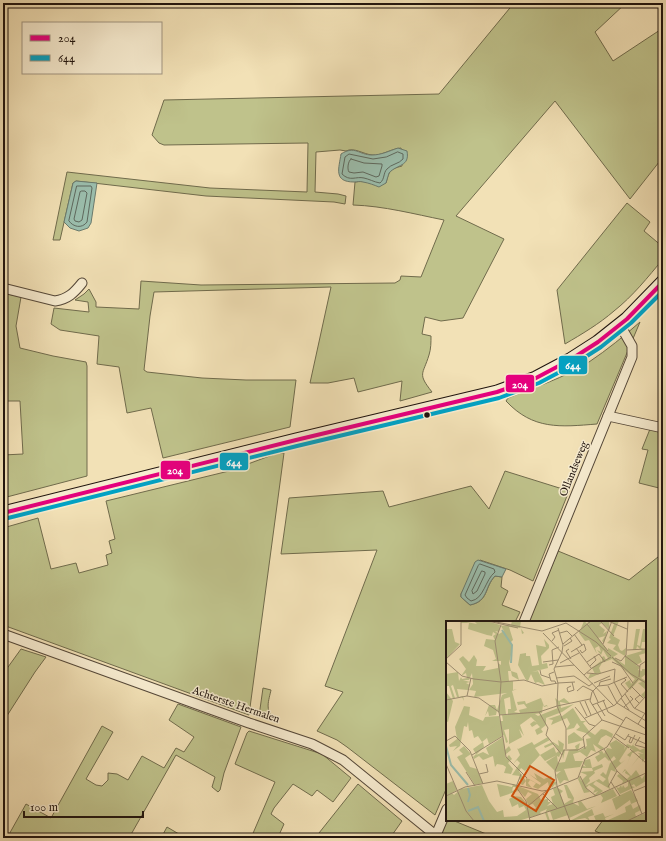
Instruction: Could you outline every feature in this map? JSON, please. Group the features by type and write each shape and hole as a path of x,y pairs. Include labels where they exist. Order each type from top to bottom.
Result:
{"main road":[{"path":"3,513 497,392 536,378 570,360 598,342 620,325 663,282"}],"street":[{"path":"3,288 55,301 64,300 82,283"},
{"name":"Ollandseweg","path":"524,621 632,357 632,346 620,325"},
{"path":"608,416 663,428"},
{"name":"Achterste Hermalen","path":"3,634 249,723 312,744 343,760 437,837"},
{"path":"437,837 446,812"}],"green space":[{"path":"514,3 626,3 595,32 613,61 663,28 663,157 630,199 555,101 456,216 504,239 463,318 441,321 425,317 422,334 431,336 431,343 430,353 423,370 423,377 424,381 432,392 400,401 402,381 358,392 354,378 328,383 310,383 331,287 154,292 144,370 147,372 202,378 296,380 290,427 163,458 151,408 127,413 119,367 97,364 99,336 60,330 51,324 54,308 89,312 88,302 75,300 89,289 96,302 96,307 139,309 141,281 201,285 395,283 400,280 401,276 421,277 444,220 388,209 353,205 355,182 362,181 386,183 391,171 402,166 401,148 376,155 355,150 340,150 316,152 315,192 346,196 345,204 334,202 206,196 76,181 73,183 60,240 53,240 67,172 210,188 307,192 308,143 164,145 159,143 152,135 164,100 439,94"},
{"path":"627,203 650,222 644,231 663,247 663,259 628,299 596,325 565,344 557,290"},
{"path":"3,293 21,297 16,326 20,348 86,362 87,476 3,498 3,455 23,454 20,401 3,401"},
{"path":"640,322 597,424 559,426 537,422 526,417 506,401 508,398 549,382 579,368 609,348"},
{"path":"650,429 663,431 663,489 639,483 648,450 642,449"},
{"path":"284,453 249,715 3,625 3,528 38,518 51,569 76,563 79,573 108,565 106,555 112,553 109,541 115,539 106,501 229,471 275,454"},
{"path":"505,471 569,491 533,581 510,570 480,560 461,594 461,597 470,605 476,603 483,597 495,576 502,577 501,587 508,591 502,605 520,612 516,621 446,621 446,789 435,815 347,747 337,740 317,731 343,692 325,686 377,550 281,554 289,498 383,491 389,507 471,486 489,509"},
{"path":"558,551 629,580 663,553 663,838 599,838 602,834 595,831 602,821 646,821 646,621 528,621"},
{"path":"21,649 46,657 3,722 3,674"},
{"path":"263,688 271,690 268,701 268,709 275,718 259,716"},
{"path":"178,704 241,727 224,773 220,790 218,792 212,787 215,777 176,755 129,838 7,838 26,804 51,818 102,726 113,732 86,779 96,785 102,786 108,780 108,773 117,774 128,780 142,756 164,768 176,748 184,752 194,737 169,720"},
{"path":"249,731 322,754 351,778 333,802 317,790 312,796 293,784 271,814 284,824 279,835 285,838 251,838 275,782 235,764"},
{"path":"358,784 402,821 390,838 315,838"},
{"path":"446,821 454,821 496,838 447,838 441,831"},
{"path":"167,827 184,837 161,838"}],"water":[{"path":"398,148 407,151 407,160 402,165 392,170 389,173 386,183 379,187 369,183 343,180 340,177 339,169 341,154 346,151 354,150 368,155 375,155"},
{"path":"76,181 97,183 91,223 88,228 79,231 70,228 64,222 73,183"},
{"path":"478,560 506,569 502,577 495,576 480,600 470,605 461,597 461,594 475,562"}],"transit line":[{"name":"204","path":"3,513 497,392 536,378 570,360 598,342 627,319 663,282"},
{"name":"644","path":"4,519 297,446 499,398 539,383 573,365 601,347 631,323 663,291"}]}
